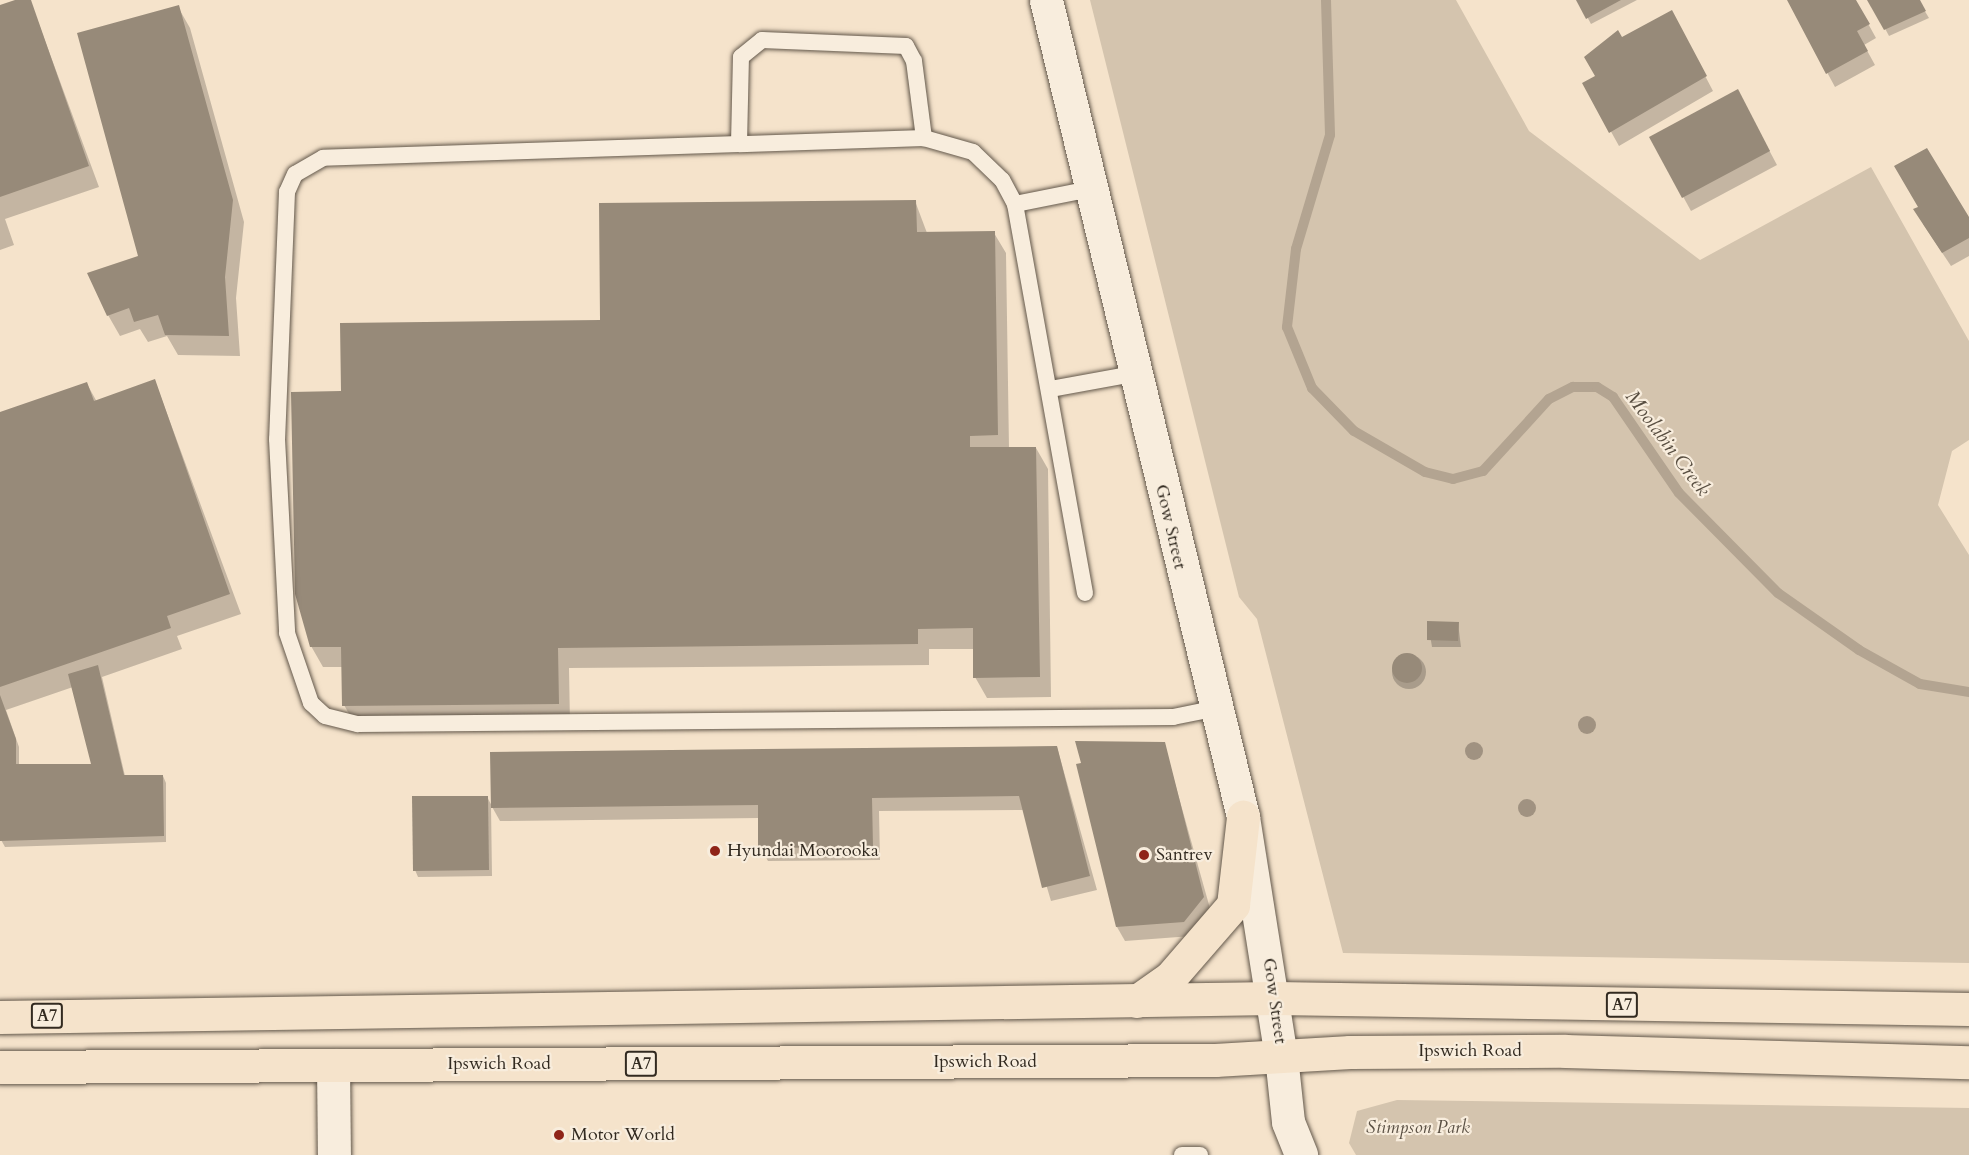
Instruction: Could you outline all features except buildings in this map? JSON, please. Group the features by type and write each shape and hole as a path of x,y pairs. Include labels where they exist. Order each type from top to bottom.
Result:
{"highway":[{"path":"1137,1001 1169,979 1233,905 1243,817"},
{"name":"A7","path":"0,1017 1275,998 1969,1009"},
{"name":"Ipswich Road","path":"0,1067 1281,1056 1565,1051 1969,1062"}],"street":[{"name":"Gow Street","path":"1046,0 1213,709 1243,817 1275,998 1288,1122 1301,1155"},
{"path":"333,1065 334,1155"}],"lane":[{"path":"739,144 741,57 762,40 906,46 914,61 924,138"},
{"path":"1085,593 1051,389 1015,204 1002,180 973,152 924,138 739,144 323,158 295,174 287,192 278,439 287,633 311,703 338,722 358,724 1173,717 1213,709"},
{"path":"1015,204 1090,189"},
{"path":"1051,389 1133,374"},
{"path":"1182,1155 1200,1155"}],"green space":[{"path":"1090,0 1456,0 1529,131 1700,260 1871,167 1969,341 1969,440 1952,451 1938,505 1969,555 1969,963 1343,953 1257,619 1239,597"},
{"name":"Stimpson Park","path":"1397,1100 1969,1108 1969,1155 1356,1155 1349,1143 1357,1111"}],"waterway":[{"name":"Moolabin Creek","path":"1326,0 1330,135 1296,249 1287,327 1312,388 1354,431 1425,472 1453,479 1483,471 1549,399 1573,387 1597,387 1613,397 1679,493 1778,593 1859,650 1920,684 1969,692"}],"place":[{"name":"Hyundai Moorooka","path":"715,851"},
{"name":"Santrev","path":"1144,855"},
{"name":"Motor World","path":"559,1135"}]}
